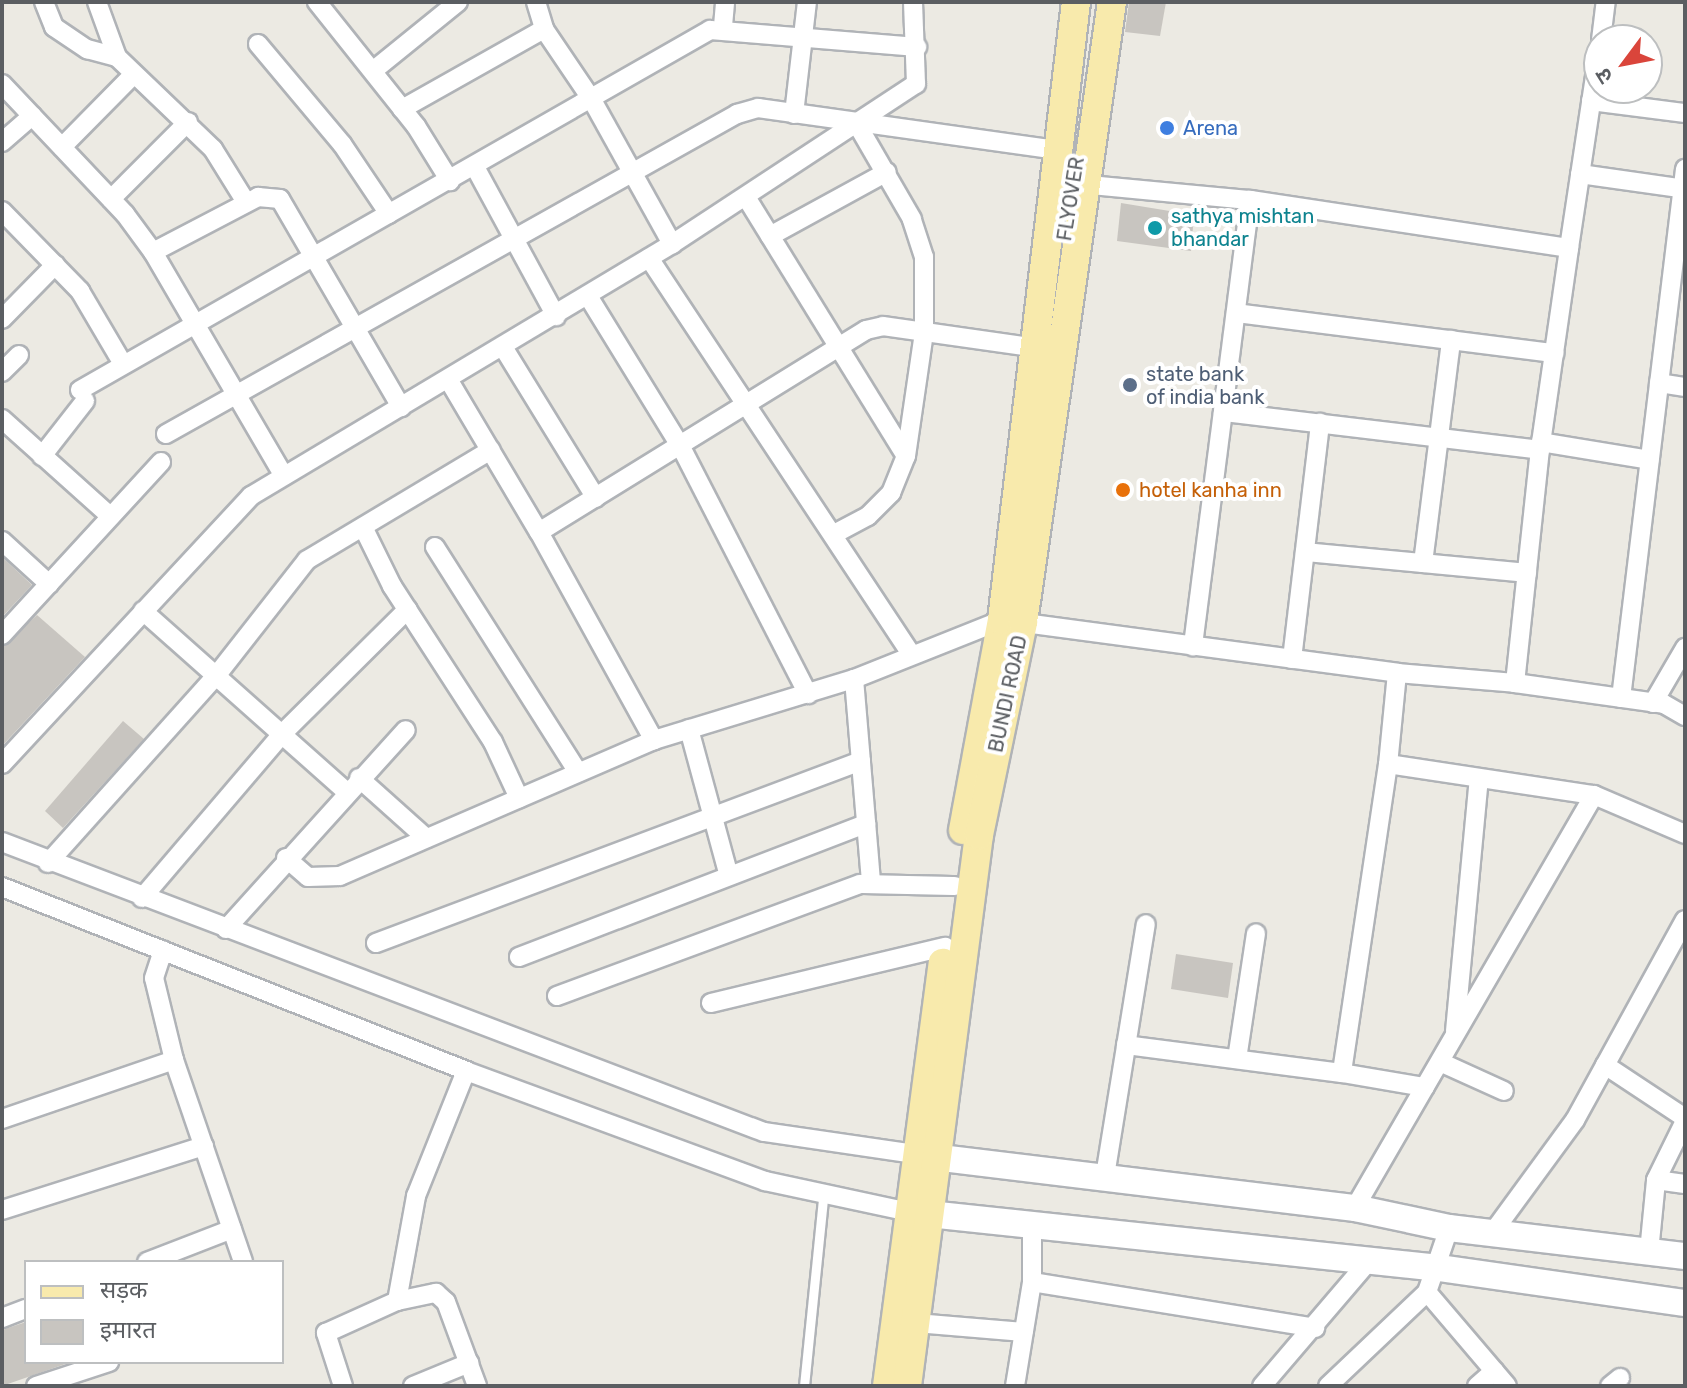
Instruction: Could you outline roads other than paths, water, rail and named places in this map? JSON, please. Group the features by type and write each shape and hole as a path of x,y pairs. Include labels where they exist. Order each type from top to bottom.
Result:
{"main road":[{"name":"BUNDI ROAD","path":"887,1386 919,1213 945,947 955,886 1012,621 1030,390 1040,346 1056,150 1076,2"},
{"name":"FLYOVER","path":"1040,346 1097,2"},
{"name":"BUNDI ROAD","path":"925,1157 1012,621 1090,185 1112,2"},
{"name":"BUNDI ROAD","path":"907,1386 916,1323 919,1213"}],"street":[{"path":"44,2 54,27 87,49 117,57"},
{"path":"97,2 117,57 133,75 188,122 246,202"},
{"path":"374,70 458,2"},
{"path":"536,2 544,29 592,100 672,244"},
{"path":"723,26 725,2"},
{"path":"794,114 807,2"},
{"path":"2,764 251,496 556,316 858,126 916,84 913,2"},
{"path":"1603,24 1606,2"},
{"path":"321,4 374,70 450,181"},
{"path":"42,456 83,395 123,364 723,26 917,47"},
{"path":"402,109 544,29"},
{"path":"258,44 333,133 389,214"},
{"path":"62,147 133,75"},
{"path":"2,84 111,199 153,252 284,476"},
{"path":"1515,683 1541,446 1591,104"},
{"path":"1614,104 1685,113"},
{"path":"166,434 737,114 758,108 858,126 1056,150"},
{"path":"2,142 32,116"},
{"path":"111,199 188,122"},
{"path":"836,533 878,507 906,456 924,333 924,257 887,172 858,126"},
{"path":"475,167 556,316"},
{"path":"1621,698 1659,383 1677,302 1685,169"},
{"path":"770,236 887,172"},
{"path":"1580,174 1684,189"},
{"path":"1090,185 1250,200 1569,248"},
{"path":"153,252 246,202 271,194 280,199 401,407"},
{"path":"746,197 837,349 906,456"},
{"path":"1193,646 1250,200"},
{"path":"2,211 80,291 123,364"},
{"path":"649,258 743,408 836,533 910,653"},
{"path":"2,319 55,265"},
{"path":"2,292 16,305"},
{"path":"588,296 681,447 808,694"},
{"path":"1236,313 1554,353"},
{"path":"539,532 837,349 883,326 1040,346"},
{"path":"1423,563 1442,438 1451,340"},
{"path":"503,347 596,498"},
{"path":"2,372 19,355"},
{"path":"448,379 539,532 654,740"},
{"path":"1659,383 1685,387"},
{"path":"1223,412 1650,460"},
{"path":"2,419 110,516"},
{"path":"1292,659 1320,423"},
{"path":"48,863 216,676 307,560 491,450"},
{"path":"2,635 161,462"},
{"path":"363,527 408,609 493,742 519,798"},
{"path":"2,541 49,584"},
{"path":"435,547 578,772"},
{"path":"1305,552 1527,573"},
{"path":"142,898 282,734 408,609"},
{"path":"143,611 282,734 426,838"},
{"path":"286,858 308,877 322,879 654,740 854,679 910,653 1012,621 1397,673 1515,683 1653,703 1685,716"},
{"path":"1653,703 1685,648"},
{"path":"1342,1073 1388,764 1397,673"},
{"path":"854,679 871,883"},
{"path":"689,729 729,876"},
{"path":"226,929 286,858 406,730"},
{"path":"376,943 861,761"},
{"path":"1388,764 1594,795 1685,834"},
{"path":"1454,1037 1479,778"},
{"path":"1355,1208 1594,795"},
{"path":"519,957 866,824"},
{"path":"2,842 48,863 764,1132 925,1157 1355,1208 1449,1228 1685,1256"},
{"path":"557,996 809,899 871,883 955,886"},
{"path":"2,887 466,1071 823,1198 919,1213 1367,1263 1439,1268 1685,1303"},
{"path":"1493,1232 1575,1120 1685,920"},
{"path":"1105,1176 1146,924"},
{"path":"1237,1059 1256,933"},
{"path":"711,1003 945,947"},
{"path":"163,950 154,978 174,1060 242,1260"},
{"path":"1126,1045 1425,1087"},
{"path":"2,1119 174,1060"},
{"path":"1440,1062 1504,1091"},
{"path":"1605,1065 1685,1119 1656,1180 1649,1252"},
{"path":"397,1301 416,1196 466,1071"},
{"path":"2,1210 204,1146"},
{"path":"1656,1180 1685,1184"},
{"path":"1015,1386 1032,1282 1032,1224"},
{"path":"1328,1386 1427,1292 1439,1268 1449,1228"},
{"path":"152,1260 232,1229"},
{"path":"1262,1386 1315,1328 1367,1263"},
{"path":"1032,1282 1315,1328"},
{"path":"1427,1292 1507,1386"},
{"path":"343,1386 326,1333 397,1301 436,1293 446,1302 477,1386"},
{"path":"2,1318 24,1310"},
{"path":"916,1323 1024,1332"},
{"path":"413,1386 469,1363"},
{"path":"36,1386 103,1364"},
{"path":"1477,1386 1494,1371"}],"lane":[{"path":"804,1386 823,1198"}],"place":[{"name":"Arena","path":"1167,128"},
{"name":"sathya mishtan bhandar","path":"1155,228"},
{"name":"state bank of india bank","path":"1130,385"},
{"name":"hotel kanha inn","path":"1123,490"}]}
